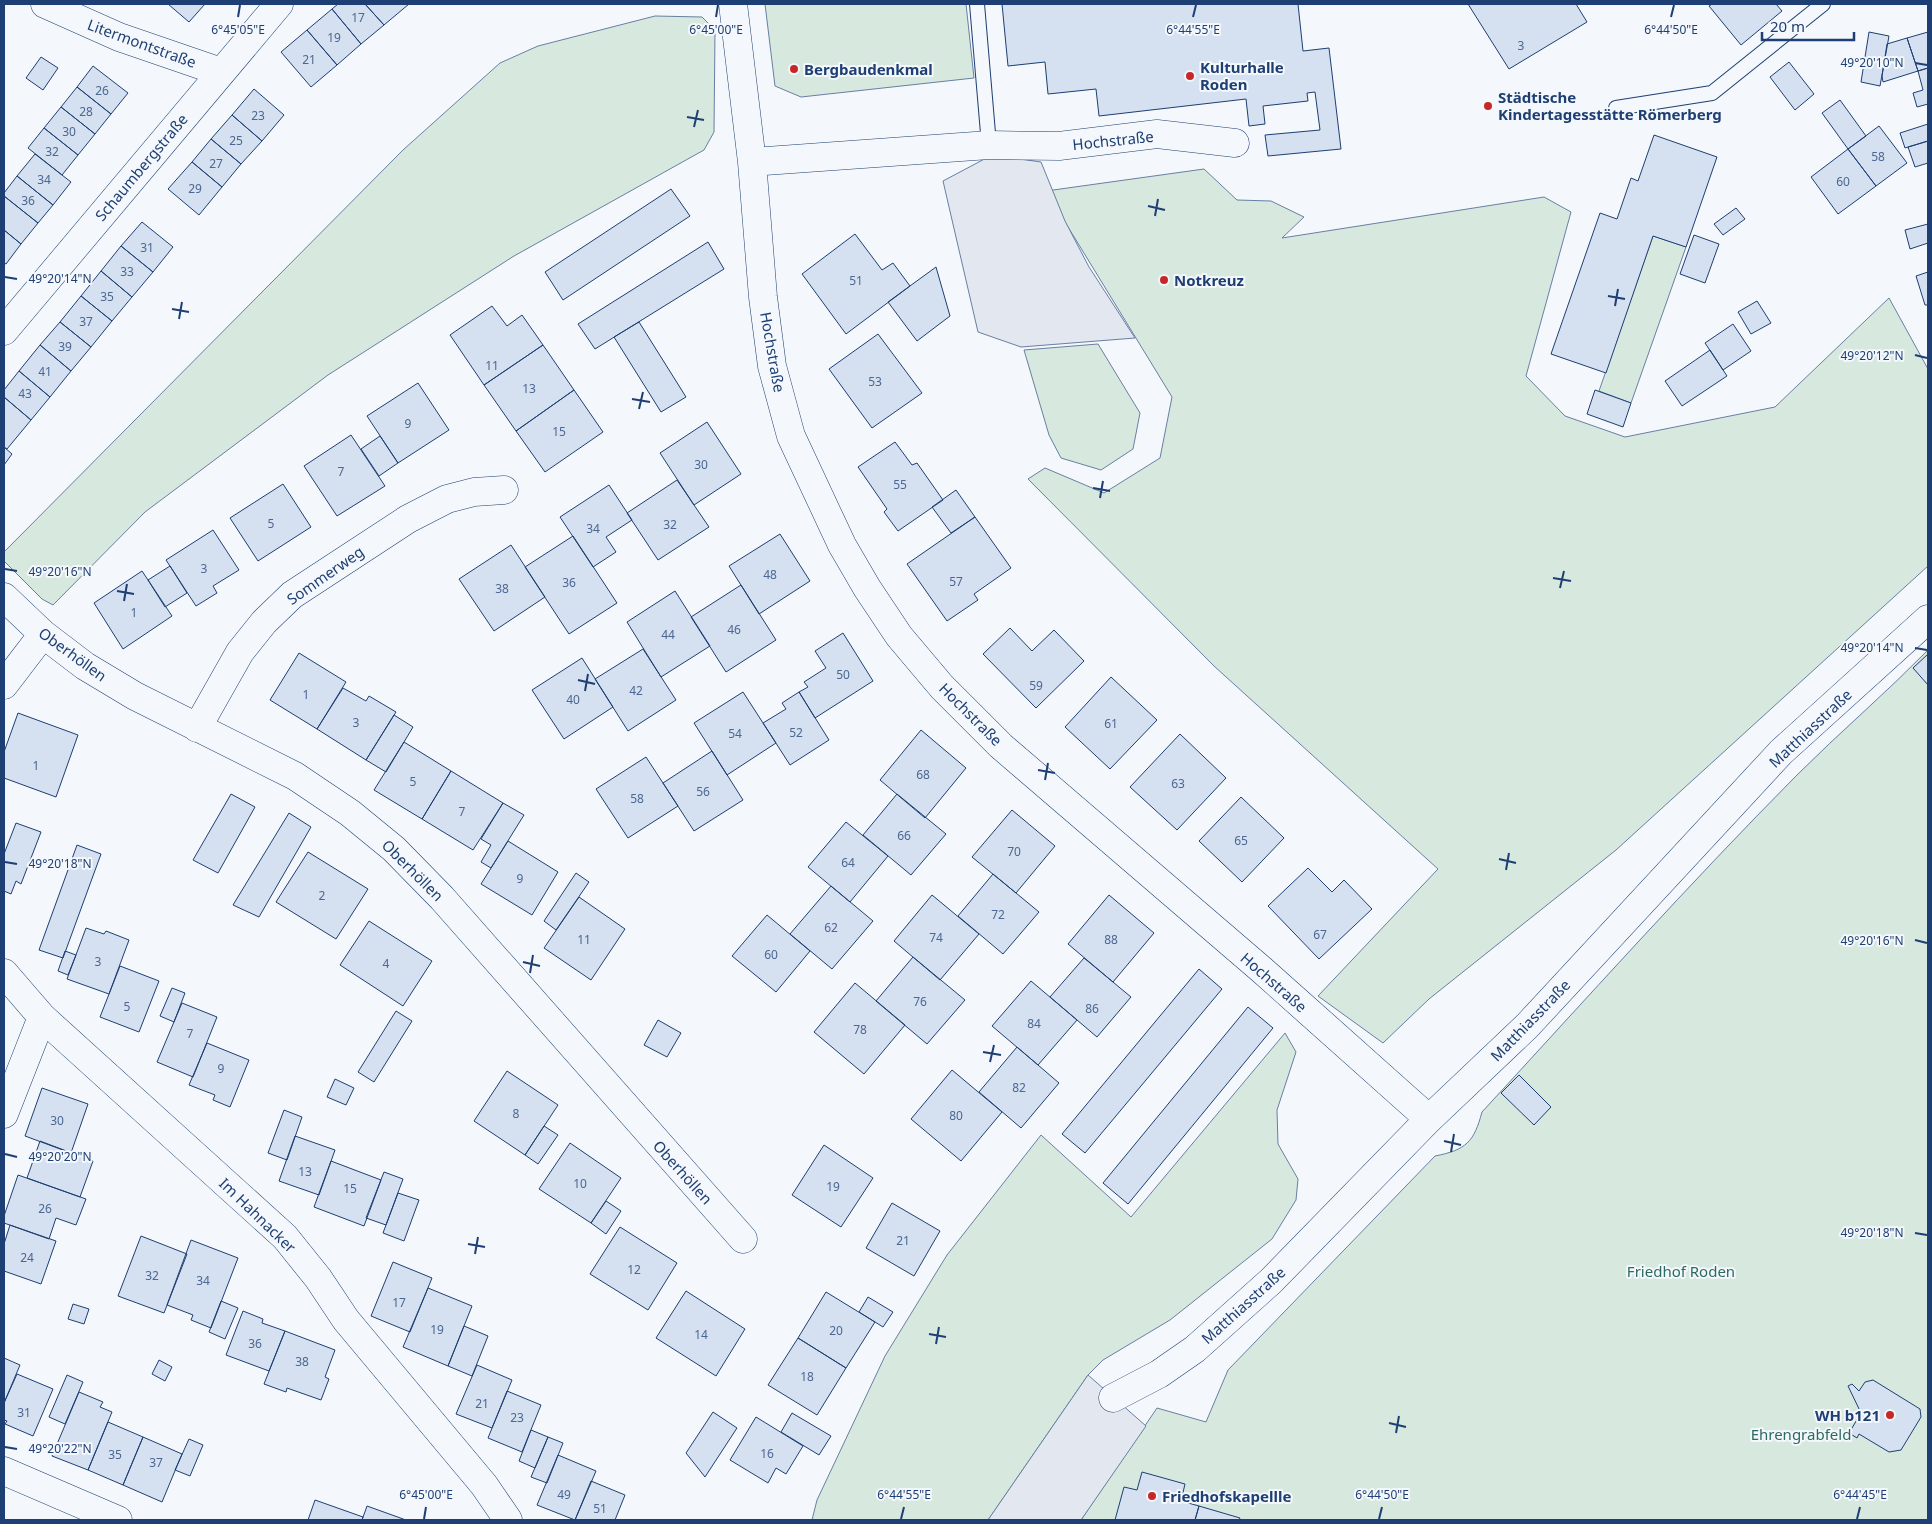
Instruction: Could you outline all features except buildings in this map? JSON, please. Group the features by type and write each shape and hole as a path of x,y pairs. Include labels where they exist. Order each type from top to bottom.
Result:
{"street":[{"name":"Schaumbergstraße","path":"4,332 279,4"},
{"name":"Hochstraße","path":"733,4 752,162 763,298 772,366 791,436 842,545 867,588 900,636 942,687 1001,746 1262,970 1429,1119"},
{"name":"Litermontstraße","path":"58,7 153,50 221,72"},
{"name":"Hochstraße","path":"752,162 989,145 1059,146 1157,134 1235,143"},
{"name":"Sommerweg","path":"197,728 240,652 264,622 292,595 408,519 447,499 474,492 504,490"},
{"name":"Oberhöllen","path":"4,597 44,634 102,676 135,696 295,776 350,813 394,849 442,898 743,1239"},
{"name":"Matthiasstraße","path":"1113,1398 1159,1374 1202,1343 1272,1281 1429,1119 1526,1026 1781,752 1928,619"},
{"path":"4,684 44,634"},
{"name":"Im Hahnacker","path":"4,973 42,1017 285,1237 318,1278 346,1320 484,1485 508,1520"},
{"path":"4,1114 42,1017"},
{"path":"4,1471 118,1520"}],"lane":[{"path":"977,4 989,145"},
{"path":"1616,108 1712,93 1823,4"}],"green space":[{"path":"765,4 966,4 974,78 801,97 775,86"},
{"path":"655,16 702,17 715,30 714,132 704,150 514,256 328,375 145,512 53,605 42,599 4,561 4,552 403,150 500,63 538,46"},
{"path":"1204,169 1237,200 1271,201 1304,217 1282,238 1544,197 1571,212 1526,376 1565,416 1625,437 1775,407 1889,298 1928,369 1928,566 1616,850 1429,999 1383,1043 1318,996 1438,869 1214,666 1028,479 1045,468 1104,493 1160,458 1172,397 1046,191"},
{"path":"1653,236 1686,247 1631,403 1599,391"},
{"path":"1098,344 1140,413 1133,449 1101,470 1061,458 1049,435 1024,350"},
{"name":"Friedhof Roden","path":"1928,650 1928,1520 1081,1520 1157,1408 1206,1422 1228,1370 1435,1156 1454,1151 1472,1138 1482,1112 1677,900 1797,775"},
{"path":"1285,1033 1296,1052 1277,1110 1278,1144 1298,1179 1296,1200 1272,1239 1170,1320 1103,1360 1088,1375 988,1520 812,1520 817,1500 885,1356 947,1255 1041,1135 1131,1217"}],"shaded area":[{"path":"992,155 1041,162 1065,221 1089,267 1135,338 1021,347 978,332 943,181"},
{"path":"1088,1375 1146,1426 1081,1520 988,1520"}],"place":[{"name":"Bergbaudenkmal","path":"794,69"},
{"name":"Kulturhalle Roden","path":"1190,76"},
{"name":"Städtische Kindertagesstätte Römerberg","path":"1488,106"},
{"name":"Notkreuz","path":"1164,280"},
{"name":"WH b121","path":"1890,1415"},
{"name":"Friedhofskapellle","path":"1152,1496"}],"park label":[{"name":"Ehrengrabfeld","path":"1801,1434"}]}
